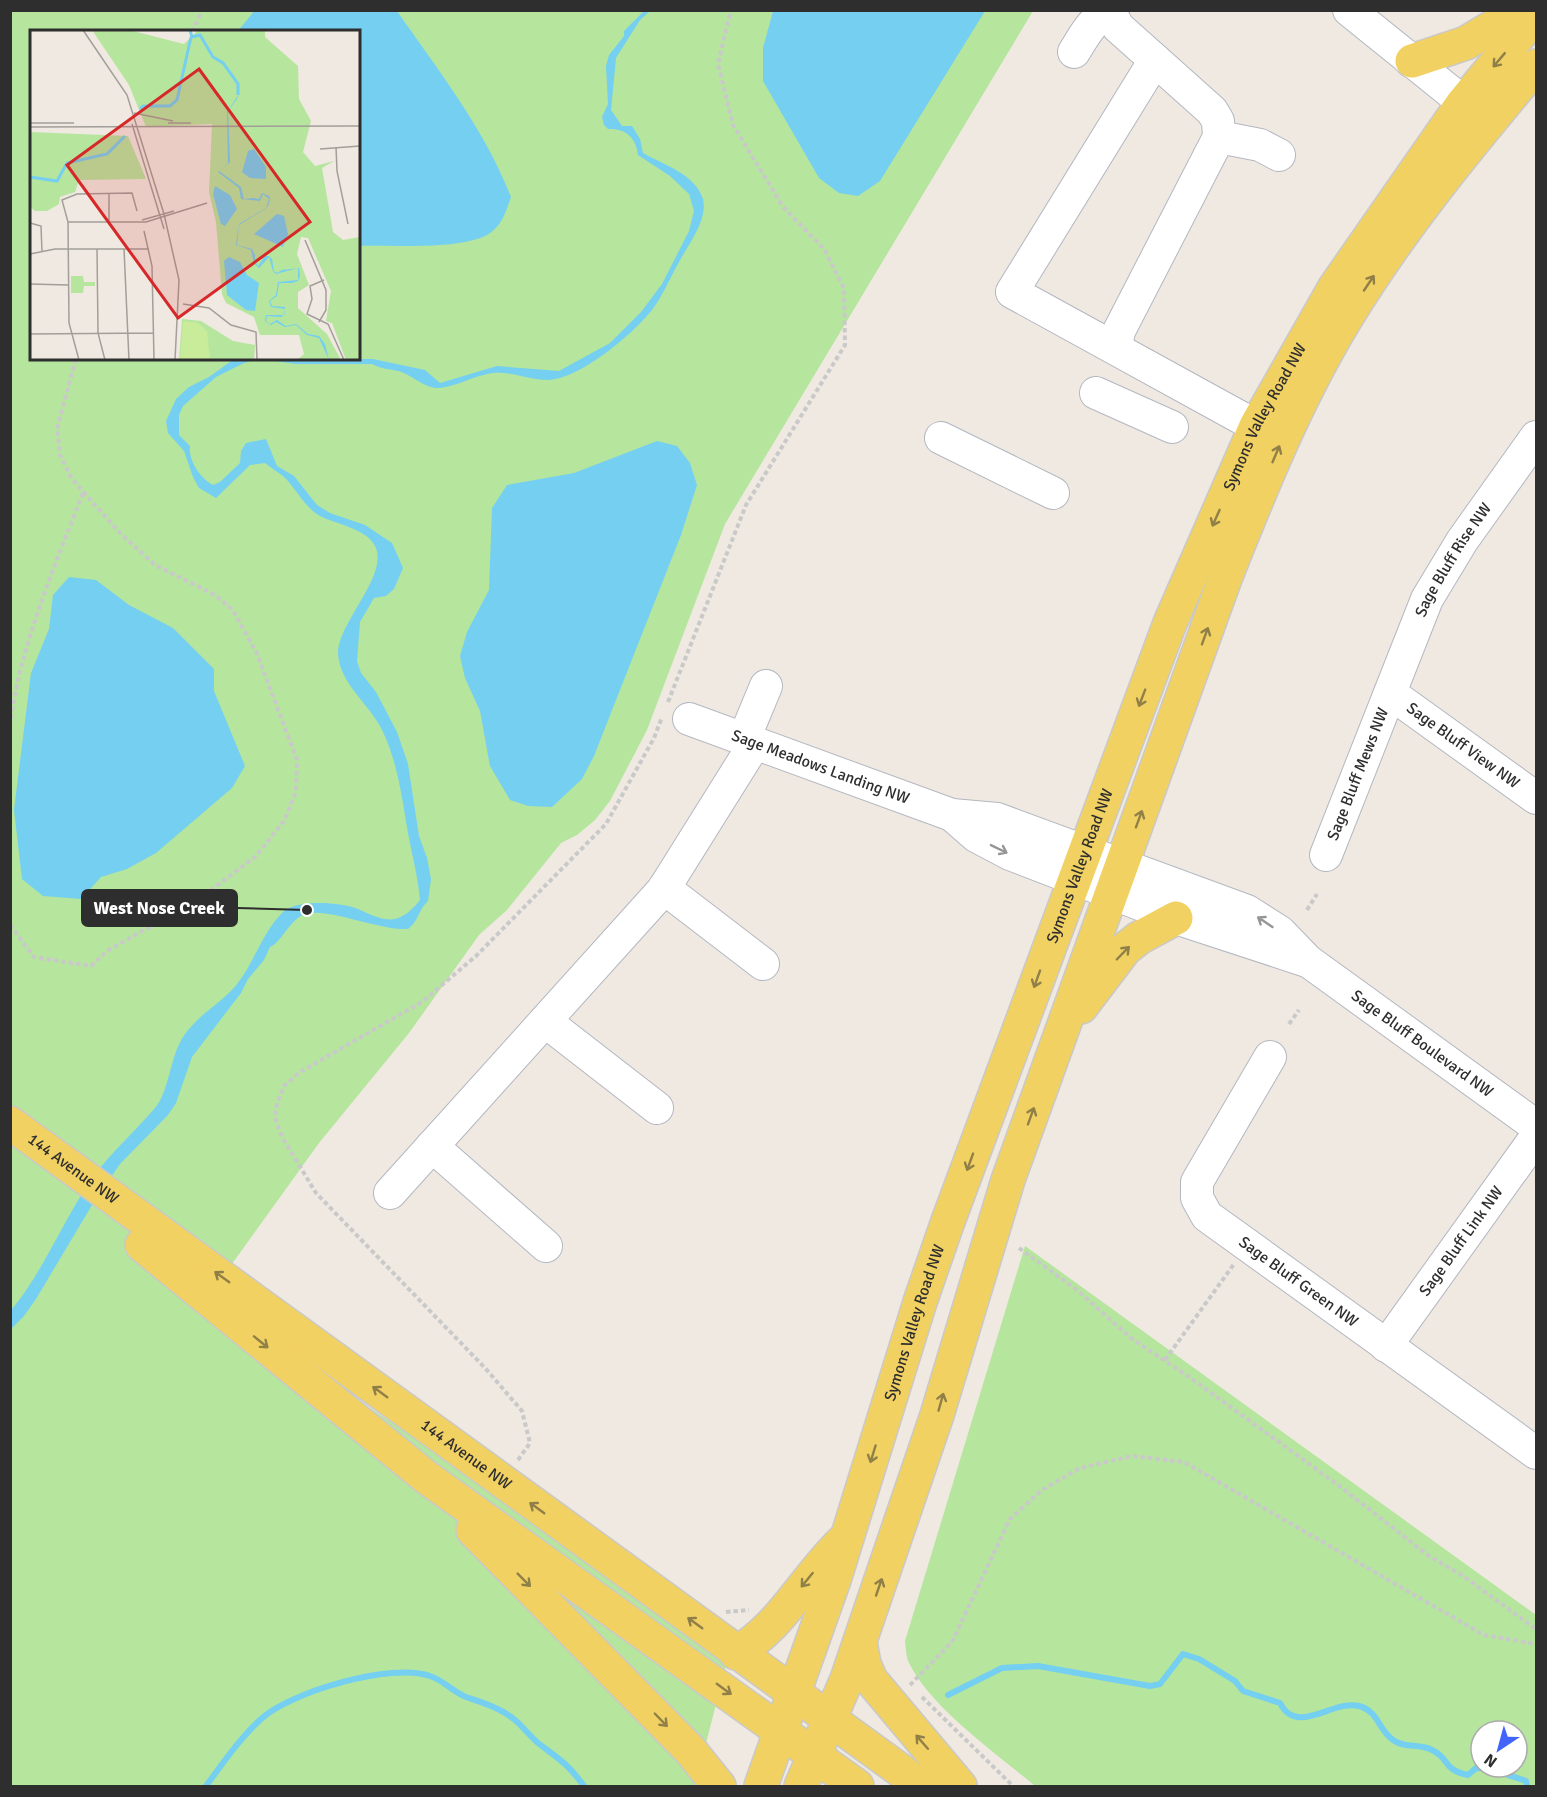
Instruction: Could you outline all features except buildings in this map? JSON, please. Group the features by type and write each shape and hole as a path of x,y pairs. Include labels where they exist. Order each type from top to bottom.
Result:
{"main road":[{"path":"1412,61 1466,43 1521,10"},
{"name":"Symons Valley Road NW","path":"761,1786 797,1742 811,1708 847,1538 920,1302 1170,623 1256,426 1335,287 1463,103 1536,15"},
{"name":"Symons Valley Road NW","path":"801,1786 797,1742 811,1708 860,1642 938,1415 1008,1180 1226,576 1282,440 1345,319 1434,190 1536,66"},
{"path":"1061,1032 1125,949 1139,938 1176,918"},
{"name":"144 Avenue NW","path":"19,1142 156,1242 922,1786"},
{"name":"144 Avenue NW","path":"156,1242 426,1477 857,1786"},
{"path":"426,1477 453,1510 690,1750 719,1786"},
{"path":"736,1653 770,1629 806,1580 847,1538"},
{"path":"860,1642 864,1664 871,1680 899,1693 960,1786"}],"street":[{"path":"1349,10 1488,123"},
{"path":"1074,52 1088,28 1109,11 1118,27 1212,111 1218,121 1219,137 1119,330 1116,347"},
{"path":"1155,60 1012,292 1116,347 1256,426"},
{"path":"1219,137 1260,145 1279,155"},
{"path":"1096,393 1172,427"},
{"name":"Sage Bluff Rise NW","path":"1390,693 1427,599 1462,542 1536,437"},
{"path":"941,438 1053,493"},
{"path":"390,1193 664,888 749,741 766,686"},
{"name":"Sage Bluff View NW","path":"1390,693 1536,798"},
{"name":"Sage Bluff Mews NW","path":"1326,855 1390,693"},
{"name":"Sage Meadows Landing NW","path":"673,713 952,815 997,819 1080,865"},
{"name":"Sage Bluff Boulevard NW","path":"1080,865 1118,879 1247,911 1280,932 1308,961 1536,1126"},
{"name":"Sage Bluff Boulevard NW","path":"1118,879 1176,918 1308,961"},
{"path":"664,888 763,964"},
{"path":"544,1022 657,1108"},
{"name":"Sage Bluff Green NW","path":"1270,1057 1197,1182 1197,1198 1207,1216 1536,1453"},
{"name":"Sage Bluff Link NW","path":"1386,1346 1536,1137"},
{"path":"432,1146 546,1246"}],"path":[{"path":"193,30 202,10"},
{"path":"546,884 606,824 654,738 673,713 746,505 845,345 844,288 824,249 783,207 733,125 718,64 731,10"},
{"path":"10,925 34,957 91,966 107,951 182,912 255,857 284,821 297,792 297,760 257,654 233,610 215,595 155,565 120,533 72,479 60,455 57,429 75,360"},
{"path":"10,726 13,705 46,589 83,492"},
{"path":"1307,910 1317,894"},
{"path":"1289,1024 1299,1010"},
{"path":"1018,1248 1077,1290 1131,1338 1338,1485 1429,1556 1463,1576 1536,1629"},
{"path":"1165,1360 1235,1263"},
{"path":"1013,1786 899,1693 952,1642 1010,1519 1042,1490 1080,1468 1131,1456 1184,1462 1484,1635 1536,1644"},
{"path":"717,1605 727,1612 758,1609 770,1629"}],"green space":[{"path":"10,11 1033,11 725,524 647,730 610,801 595,820 577,835 561,843 507,910 479,935 409,1033 319,1143 206,1300 731,1646 695,1786 11,1786"},
{"path":"1025,1246 1536,1615 1536,1786 1035,1786 966,1729 932,1697 919,1680 907,1655 905,1641"}],"water":[{"path":"255,10 397,11 474,123 500,172 511,197 503,218 496,228 475,240 460,243 425,246 360,246 360,30 239,30"},
{"path":"773,10 985,11 880,181 858,196 839,193 819,178 763,81 763,48"},
{"path":"644,11 650,11 640,20 616,58 611,110 622,126 632,126 640,139 643,153 678,171 693,183 699,190 704,207 700,224 660,298 632,331 590,364 561,378 548,380 493,373 447,387 434,388 398,371 372,364 296,364 266,360 373,359 425,370 440,383 497,366 559,371 610,343 641,312 662,284 689,231 694,211 689,194 670,176 638,155 635,143 629,135 620,130 608,129 602,117 608,104 606,66 609,55 624,36 624,31"},
{"path":"233,360 255,360 216,377 183,406 179,415 179,435 190,446 191,457 204,478 213,485 220,482 240,463 241,451 246,443 266,439 277,466 294,476 317,505 330,513 365,525 392,543 403,568 394,589 386,596 374,598 360,622 357,661 361,673 376,692 397,732 408,764 419,836 431,879 428,901 408,929 396,929 324,913 303,915 293,922 278,941 270,947 264,960 248,979 241,993 192,1057 176,1103 168,1115 120,1164 95,1200 36,1299 11,1329 10,1311 30,1285 75,1205 108,1158 160,1101 183,1037 237,984 270,928 283,912 308,903 330,903 391,920 405,915 420,900 392,756 378,722 344,675 338,654 345,628 370,585 375,571 378,558 375,546 371,540 358,531 314,512 283,476 265,463 250,465 216,498 199,488 184,451 168,433 166,421 176,399 189,387 209,377"},
{"path":"657,441 677,446 690,463 697,485 681,535 594,756 582,779 552,807 528,806 510,800 490,766 480,711 465,678 460,656 467,632 489,590 492,508 507,485 574,473"},
{"path":"69,577 96,580 129,605 173,628 214,669 214,691 245,766 232,788 156,853 127,869 101,877 81,899 43,896 22,879 14,810 31,673 49,629 53,595"}],"waterway":[{"path":"948,1695 1002,1668 1038,1666 1150,1686 1160,1684 1183,1654 1199,1659 1235,1681 1243,1691 1280,1703 1287,1713 1296,1717 1316,1715 1349,1705 1359,1706 1370,1712 1393,1740 1432,1750 1459,1773 1468,1775 1476,1768 1490,1769 1526,1781 1527,1786"},
{"path":"206,1786 246,1734 275,1709 294,1699 342,1682 392,1673 430,1676 461,1695 504,1712 568,1767 584,1786"}],"place":[{"name":"West Nose Creek","path":"307,910"}]}
